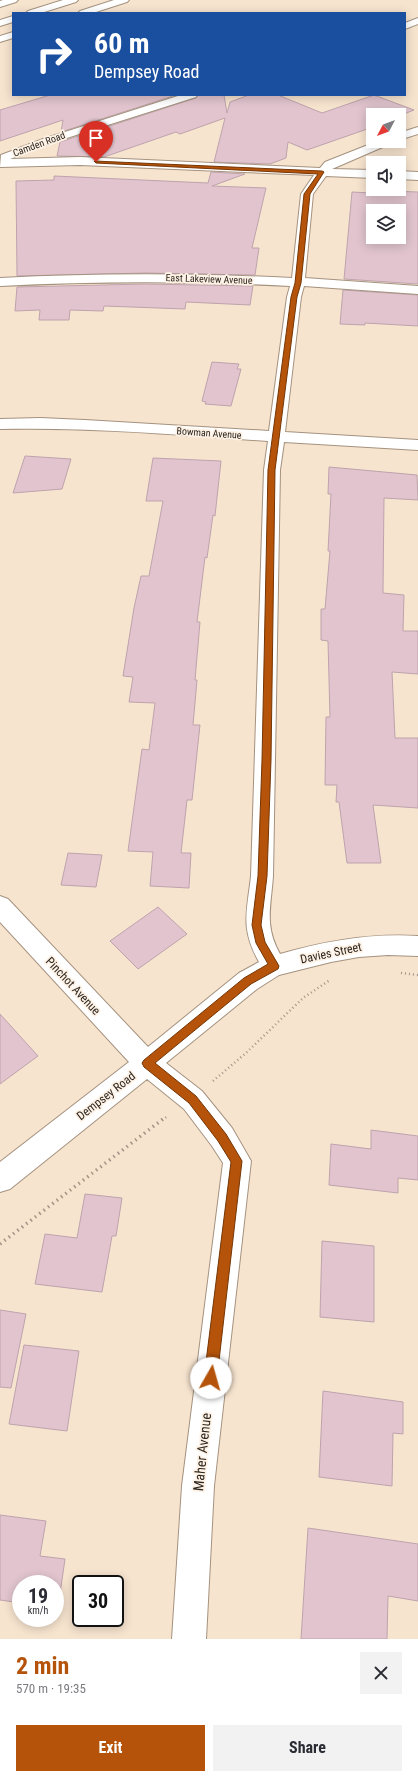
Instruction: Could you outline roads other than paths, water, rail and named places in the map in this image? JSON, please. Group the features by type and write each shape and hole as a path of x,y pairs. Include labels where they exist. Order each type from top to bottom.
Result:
{"street":[{"path":"0,4 13,0"},
{"path":"34,12 73,0"},
{"path":"86,12 124,0"},
{"path":"0,23 12,19"},
{"path":"406,26 418,21"},
{"path":"0,39 12,35"},
{"name":"Camden Road","path":"0,158 47,140 189,96"},
{"path":"406,134 418,130"},
{"path":"274,966 261,943 256,925 262,876 272,470 294,297 298,283 307,194 322,172 329,165 371,148"},
{"path":"0,163 80,161 366,174"},
{"path":"406,175 418,176"},
{"name":"East Lakeview Avenue","path":"0,282 145,277 298,283 418,290"},
{"name":"Bowman Avenue","path":"0,424 78,424 418,445"},
{"name":"Pinchot Avenue","path":"0,906 116,1032 147,1063"},
{"name":"Davies Street","path":"248,981 274,966 322,953 365,946 397,944 418,946"},
{"name":"Dempsey Road","path":"0,1179 248,981"},
{"name":"Maher Avenue","path":"147,1063 192,1100 222,1137 237,1161 198,1486 189,1639"}]}
